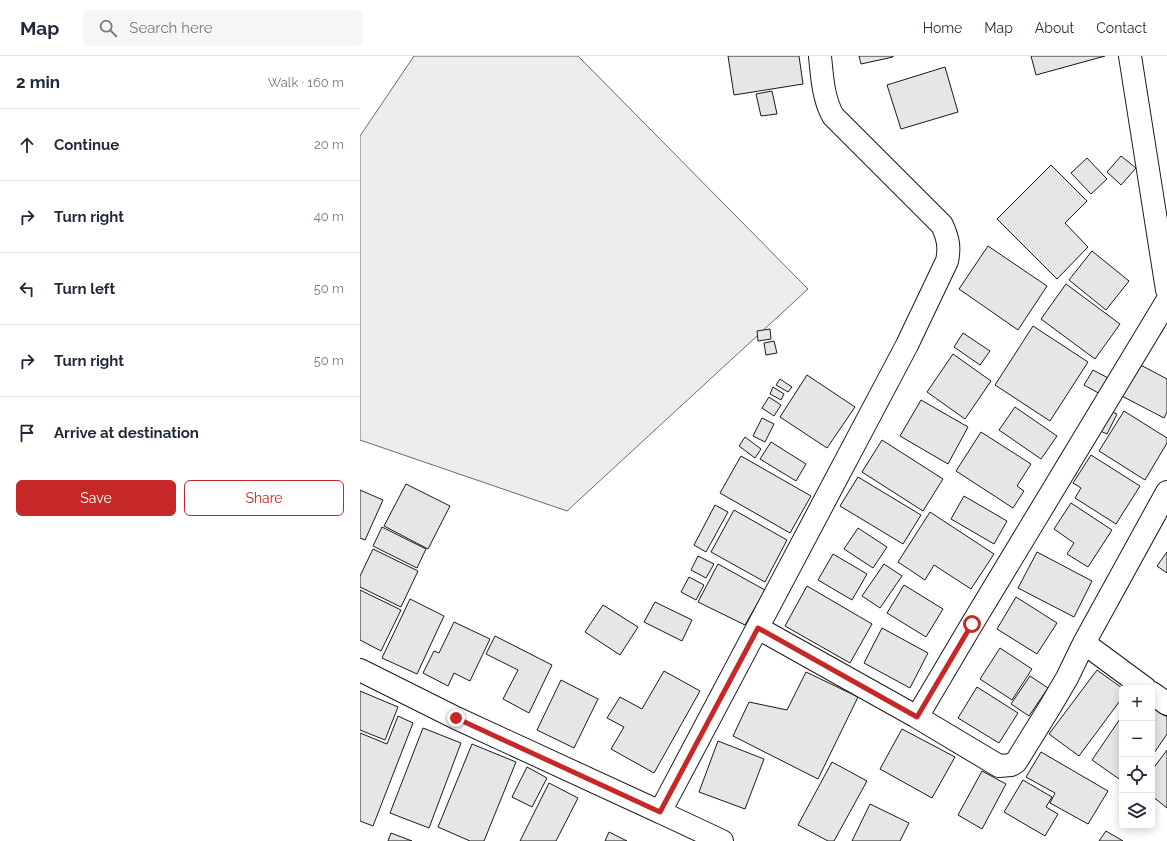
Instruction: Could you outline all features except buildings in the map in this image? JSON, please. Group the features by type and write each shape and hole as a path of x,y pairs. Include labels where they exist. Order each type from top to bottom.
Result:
{"street":[{"path":"660,812 907,345 947,261 949,250 948,237 942,225 833,116 824,93 820,56"},
{"path":"1130,56 1167,290"},
{"path":"917,717 1167,301"},
{"path":"758,628 917,717 999,766 1011,766 1016,762 1050,707 1167,492"},
{"path":"1084,643 1141,685"},
{"path":"360,670 456,718 722,841"},
{"path":"1155,695 1167,704"}],"shaded area":[{"path":"414,56 578,56 808,289 567,511 360,440 360,136"}],"route":[{"path":"456,718 660,812 758,628 917,717 972,624"}]}
